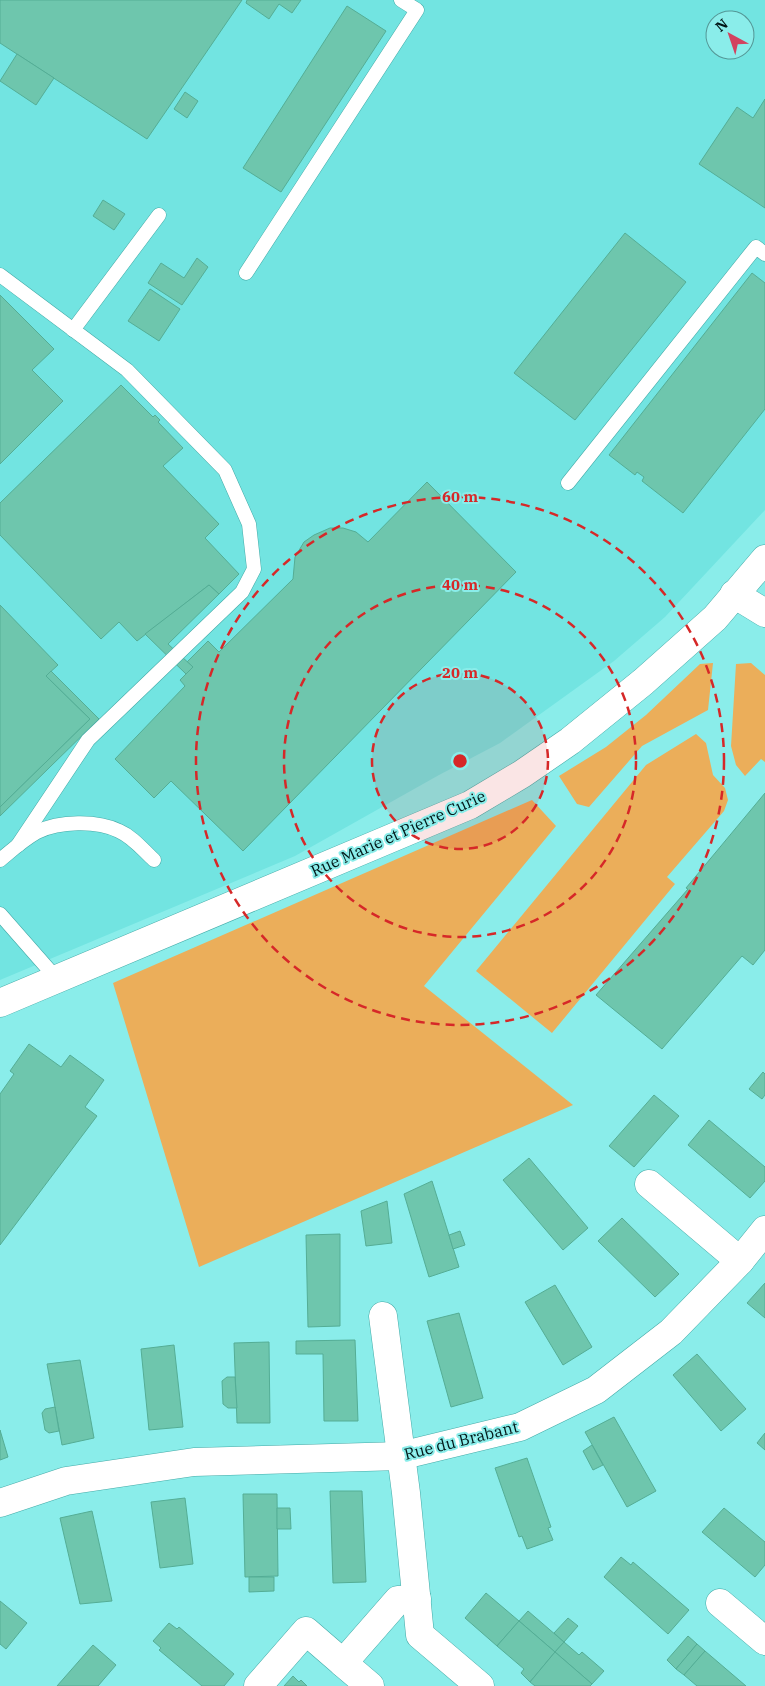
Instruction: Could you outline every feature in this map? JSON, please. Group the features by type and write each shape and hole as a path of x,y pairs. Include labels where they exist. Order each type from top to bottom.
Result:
{"street":[{"name":"Rue Marie et Pierre Curie","path":"0,1003 470,805 522,774 570,741 642,682 715,618 765,559"},
{"path":"734,594 765,613"},
{"path":"649,1184 740,1261"},
{"name":"Rue du Brabant","path":"0,1503 66,1481 194,1462 400,1456 520,1427 596,1390 671,1332 740,1261 765,1230"},
{"path":"383,1316 420,1635 480,1686"},
{"path":"343,1663 398,1600 417,1599"},
{"path":"720,1603 765,1641"},
{"path":"258,1686 306,1631 370,1686"}],"lane":[{"path":"246,273 417,10 401,0"},
{"path":"73,330 159,215"},
{"path":"568,483 756,246 765,254"},
{"path":"0,275 127,370 225,470 249,524 254,570 242,592 88,740 18,845"},
{"path":"0,860 38,832 58,826 102,825 118,830 131,838 154,860"},
{"path":"0,914 57,979"}],"shaded area":[{"path":"0,0 765,0 765,510 665,617 614,661 500,743 295,856 0,980"},
{"path":"713,663 708,710 642,746 589,807 577,804 559,776 606,747 646,715 700,664"},
{"path":"751,663 765,675 765,762 761,759 745,776 736,765 731,746 736,664"},
{"path":"696,734 706,743 713,775 725,788 728,800 724,811 667,877 675,884 552,1033 476,971 646,765"},
{"path":"532,800 556,826 424,986 573,1105 199,1267 113,983"}],"building":[{"path":"0,0 242,0 147,139 0,43"},
{"path":"247,0 301,0 292,13 279,4 269,19 246,3"},
{"path":"347,6 386,31 281,192 243,168"},
{"path":"17,54 54,78 36,105 0,81"},
{"path":"185,92 198,101 187,118 174,109"},
{"path":"765,99 765,208 699,164 737,107 753,118"},
{"path":"103,200 125,214 114,230 93,216"},
{"path":"625,233 686,282 575,420 514,373"},
{"path":"197,258 208,267 182,305 148,283 161,263 184,278"},
{"path":"752,273 765,283 765,409 683,513 642,481 644,477 637,472 635,475 609,455"},
{"path":"150,289 180,309 159,341 128,321"},
{"path":"0,295 54,349 32,370 63,401 0,464"},
{"path":"121,385 153,417 155,415 160,420 158,422 183,448 163,466 219,524 205,538 239,574 219,594 209,585 137,641 119,622 101,639 0,535 0,503"},
{"path":"427,482 516,572 243,851 171,781 154,798 115,759 185,686 180,680 193,667 187,662 208,641 219,652 293,579 295,557 304,542 330,528 343,528 356,532 368,542"},
{"path":"209,585 219,594 168,644 193,667 186,674 145,634"},
{"path":"0,605 58,665 46,676 90,719 0,807"},
{"path":"51,671 99,719 0,816 0,807 90,719 46,676"},
{"path":"765,793 765,950 753,965 742,956 662,1049 596,995 688,889 686,888"},
{"path":"29,1044 61,1067 70,1055 104,1080 85,1107 97,1116 0,1245 0,1094 14,1074 10,1071"},
{"path":"763,1072 765,1074 765,1095 762,1099 749,1089"},
{"path":"654,1095 679,1116 634,1167 609,1146"},
{"path":"709,1120 765,1167 765,1181 750,1198 688,1145"},
{"path":"529,1158 588,1228 563,1250 503,1180"},
{"path":"432,1181 459,1267 429,1277 404,1194"},
{"path":"387,1201 392,1243 366,1246 361,1211"},
{"path":"622,1218 679,1274 655,1297 598,1241"},
{"path":"460,1231 465,1245 453,1249 449,1235"},
{"path":"340,1234 340,1326 308,1327 306,1235"},
{"path":"765,1283 765,1318 747,1303"},
{"path":"555,1285 592,1347 563,1365 525,1302"},
{"path":"459,1313 483,1398 451,1407 427,1321"},
{"path":"355,1340 358,1421 324,1421 323,1354 296,1354 296,1341"},
{"path":"269,1342 270,1423 237,1423 234,1343"},
{"path":"174,1345 183,1427 149,1430 141,1349"},
{"path":"697,1354 746,1409 721,1431 673,1375"},
{"path":"80,1360 94,1438 62,1445 47,1364"},
{"path":"227,1377 235,1377 237,1408 228,1408 223,1404 222,1381"},
{"path":"55,1407 59,1431 49,1433 45,1430 42,1413 45,1409"},
{"path":"614,1417 656,1491 627,1507 585,1432"},
{"path":"0,1430 8,1457 0,1460"},
{"path":"765,1433 765,1450 757,1443"},
{"path":"592,1445 603,1465 593,1470 583,1451"},
{"path":"527,1458 551,1527 548,1528 553,1540 527,1549 522,1536 519,1537 495,1468"},
{"path":"330,1491 362,1491 366,1582 333,1583"},
{"path":"243,1494 277,1494 278,1576 245,1577"},
{"path":"185,1498 193,1564 160,1568 151,1502"},
{"path":"277,1508 290,1508 291,1529 277,1529"},
{"path":"724,1508 765,1542 765,1565 755,1577 702,1532"},
{"path":"92,1511 112,1601 80,1604 60,1518"},
{"path":"621,1557 631,1565 633,1562 689,1610 668,1634 604,1577"},
{"path":"249,1577 274,1577 274,1591 249,1592"},
{"path":"486,1593 519,1621 497,1646 465,1618"},
{"path":"0,1601 27,1623 6,1649 0,1644"},
{"path":"528,1611 564,1642 555,1652 519,1621"},
{"path":"568,1618 578,1626 564,1642 554,1633"},
{"path":"519,1621 555,1652 530,1682 521,1673 524,1669 497,1646"},
{"path":"169,1623 177,1629 179,1627 234,1674 224,1686 202,1686 159,1650 161,1648 153,1641"},
{"path":"688,1636 697,1644 676,1669 667,1660"},
{"path":"564,1642 579,1655 582,1652 604,1671 592,1684 555,1652"},
{"path":"697,1644 705,1651 684,1675 676,1669"},
{"path":"93,1645 116,1665 98,1686 57,1686"},
{"path":"705,1651 746,1686 697,1686 684,1675"},
{"path":"555,1652 592,1684 590,1686 535,1686 530,1682"},
{"path":"293,1676 299,1682 301,1680 307,1686 284,1686"}]}
